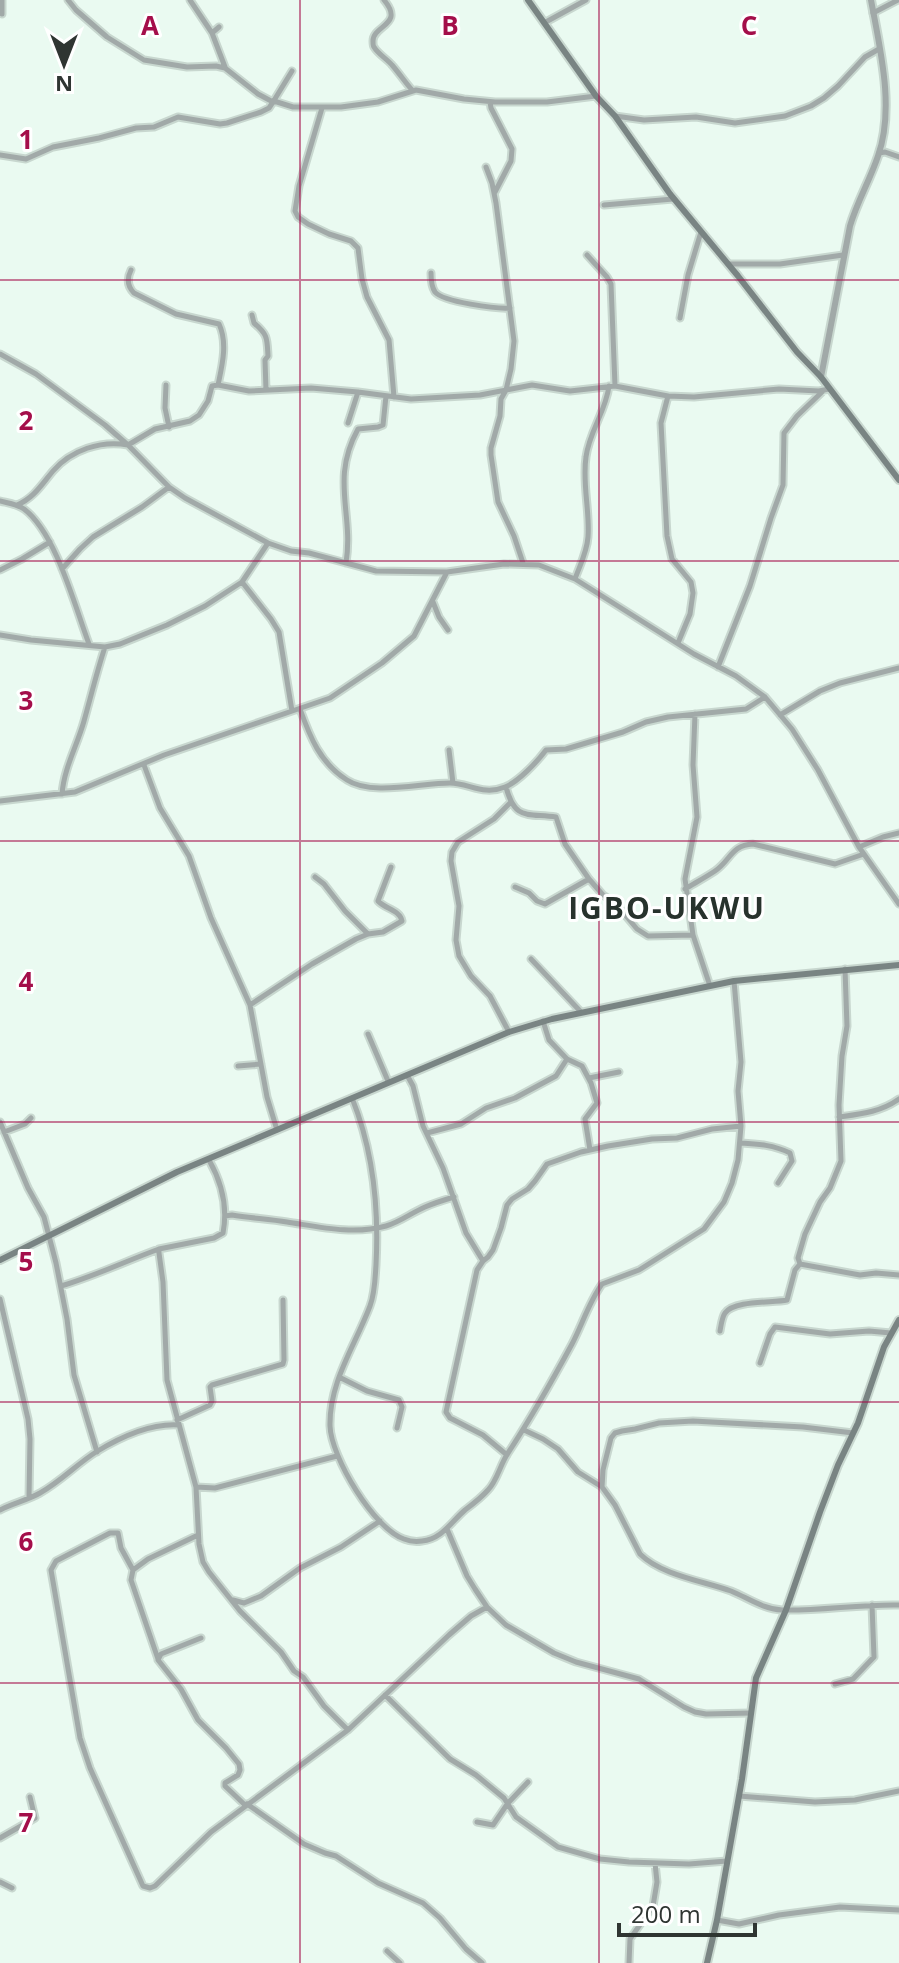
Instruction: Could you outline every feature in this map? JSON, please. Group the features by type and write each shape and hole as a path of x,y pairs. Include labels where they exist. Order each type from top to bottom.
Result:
{"main road":[{"path":"528,0 673,199 797,352 821,377 826,390 899,480"},
{"path":"0,1260 177,1172 509,1032 581,1012 734,981 899,965"},
{"path":"707,1963 739,1796 759,1669 786,1610 820,1512 891,1333 899,1320"}],"street":[{"path":"2,0 2,14"},
{"path":"68,0 107,37 144,60 179,66 225,68 258,94 293,107 368,104 412,90 490,102 547,102 596,96"},
{"path":"190,0 212,33 225,68"},
{"path":"384,0 390,19 375,34 374,48 412,90"},
{"path":"544,23 586,0"},
{"path":"821,377 854,212 879,153 886,87 871,0"},
{"path":"873,13 898,0"},
{"path":"212,33 219,27"},
{"path":"615,116 644,120 696,117 735,123 785,116 824,98 865,57 879,49"},
{"path":"0,155 26,159 53,147 136,128 154,127 178,117 227,123 269,108 292,71"},
{"path":"490,102 512,149 511,161 494,193"},
{"path":"322,108 299,186 295,211 308,224 351,241 358,248 367,297 389,340 394,397"},
{"path":"879,153 899,157"},
{"path":"486,167 494,193 513,329 513,356 491,455 498,502 523,563"},
{"path":"604,205 673,199"},
{"path":"680,318 688,275 701,232"},
{"path":"575,579 587,546 587,450 612,386 611,284 587,255"},
{"path":"728,264 780,264 843,255"},
{"path":"17,505 33,496 69,456 113,442 128,445 155,429 190,421 204,409 224,347 219,324 176,314 134,293 128,283 131,270"},
{"path":"431,273 433,289 442,297 490,308 510,308"},
{"path":"252,315 254,323 266,333 266,390"},
{"path":"0,354 36,374 105,425 169,487 205,511 268,543 376,571 447,572 523,563 539,565 575,579 743,681 765,697 792,729 859,847 899,904"},
{"path":"213,383 249,391 311,388 411,399 480,395 532,385 570,391 612,386 668,396 694,397 779,389 826,390"},
{"path":"166,385 165,408 169,427"},
{"path":"718,667 750,586 783,485 784,433 797,416 826,390"},
{"path":"348,423 358,392"},
{"path":"346,563 345,462 358,429 383,425 386,396"},
{"path":"668,396 661,423 667,536 672,559 691,582 693,593 690,614 678,643"},
{"path":"62,569 93,537 169,487"},
{"path":"0,501 17,505 28,513 50,542 89,644"},
{"path":"0,570 50,542"},
{"path":"0,635 105,647 133,640 205,606 242,582 268,543"},
{"path":"0,801 75,792 164,755 330,698 409,641 447,572"},
{"path":"242,582 279,632 292,711"},
{"path":"433,601 448,630"},
{"path":"62,794 63,779 84,722 105,647"},
{"path":"780,715 840,683 899,668"},
{"path":"300,709 321,757 347,780 364,787 453,783 478,790 506,787 536,763 546,750 566,749 646,722 746,709 765,697"},
{"path":"695,714 693,765 697,817 685,889 693,935 710,986"},
{"path":"449,750 453,783"},
{"path":"144,765 160,808 189,856 211,918 250,1005 267,1097 277,1130"},
{"path":"506,787 510,803 523,813 556,817 565,844 589,879 637,929 648,936 693,935"},
{"path":"509,1032 490,996 471,976 459,956 456,940 459,906 451,861 458,842 494,819 510,803"},
{"path":"859,847 899,833"},
{"path":"685,889 717,869 734,850 749,844 835,864 864,854"},
{"path":"250,1005 312,964 368,934 383,932 402,921 400,914 378,901 391,867"},
{"path":"315,877 368,934"},
{"path":"515,887 545,904 589,879"},
{"path":"531,959 581,1012"},
{"path":"800,1264 798,1258 805,1234 841,1161 840,1072 847,1026 845,969"},
{"path":"352,1098 371,1167 377,1229 373,1295 339,1377 333,1399 331,1434 337,1456 352,1483 380,1521 402,1539 426,1541 440,1535 491,1488 571,1347 602,1284 639,1270 704,1229 724,1202 732,1183 741,1143 738,1091 741,1062 734,981"},
{"path":"543,1021 549,1040 567,1059 582,1066 589,1078 597,1100 585,1119 590,1150"},
{"path":"368,1034 388,1081"},
{"path":"427,1133 461,1124 486,1108 515,1098 556,1076 567,1059"},
{"path":"238,1066 261,1064"},
{"path":"589,1078 619,1072"},
{"path":"407,1075 466,1233 483,1261"},
{"path":"839,1117 887,1108 899,1099"},
{"path":"4,1132 25,1124 31,1118"},
{"path":"0,1122 44,1217 61,1286 74,1375 97,1452"},
{"path":"507,1455 483,1435 450,1418 446,1412 477,1270 493,1250 507,1205 528,1189 547,1164 556,1160 590,1150 741,1126"},
{"path":"741,1143 767,1145 790,1153 792,1161 778,1183"},
{"path":"61,1286 159,1249 223,1233 222,1187 209,1160"},
{"path":"225,1216 339,1230 377,1229 398,1222 423,1207 454,1197"},
{"path":"159,1249 167,1380 196,1487 198,1535 203,1562 231,1600 348,1730"},
{"path":"800,1264 860,1275 899,1275"},
{"path":"720,1331 725,1313 731,1308 787,1300 795,1270 800,1264"},
{"path":"0,1299 28,1419 29,1497"},
{"path":"0,1510 42,1492 97,1452 141,1432 178,1422 210,1405 212,1385 283,1364 283,1300"},
{"path":"760,1363 775,1327 830,1334 891,1333"},
{"path":"339,1377 367,1391 399,1400 402,1407 397,1428"},
{"path":"602,1487 603,1470 615,1433 659,1423 693,1421 853,1433"},
{"path":"524,1430 558,1449 578,1472 602,1487 615,1505 634,1544 645,1558 663,1568 731,1591 766,1607 823,1610 846,1606 899,1605"},
{"path":"196,1487 215,1488 337,1456"},
{"path":"231,1600 241,1602 261,1596 300,1568 341,1547 380,1521"},
{"path":"447,1529 467,1576 487,1607 506,1625 554,1653 639,1679 695,1712 751,1713"},
{"path":"482,1963 423,1903 361,1874 341,1858 304,1844 246,1805 226,1788 225,1783 238,1775 239,1764 198,1720 181,1689 158,1660 131,1580 133,1570 121,1548 118,1533 114,1532 56,1561 51,1570 80,1738 96,1782 143,1886 150,1888 211,1832 246,1805 348,1730 449,1635 487,1607"},
{"path":"133,1570 148,1559 198,1535"},
{"path":"835,1684 853,1679 874,1657 872,1605"},
{"path":"158,1660 161,1654 201,1638"},
{"path":"385,1695 442,1752 500,1794 516,1817 558,1847 600,1859 689,1864 727,1861"},
{"path":"477,1822 493,1825 528,1782"},
{"path":"739,1796 836,1802 899,1791"},
{"path":"0,1838 35,1818 30,1797"},
{"path":"629,1963 630,1939 653,1906 657,1882 655,1863"},
{"path":"0,1882 12,1888"},
{"path":"717,1920 739,1924 840,1907 899,1910"},
{"path":"387,1951 400,1963"}],"district":[{"name":"IGBO-UKWU","path":"667,909"}]}
